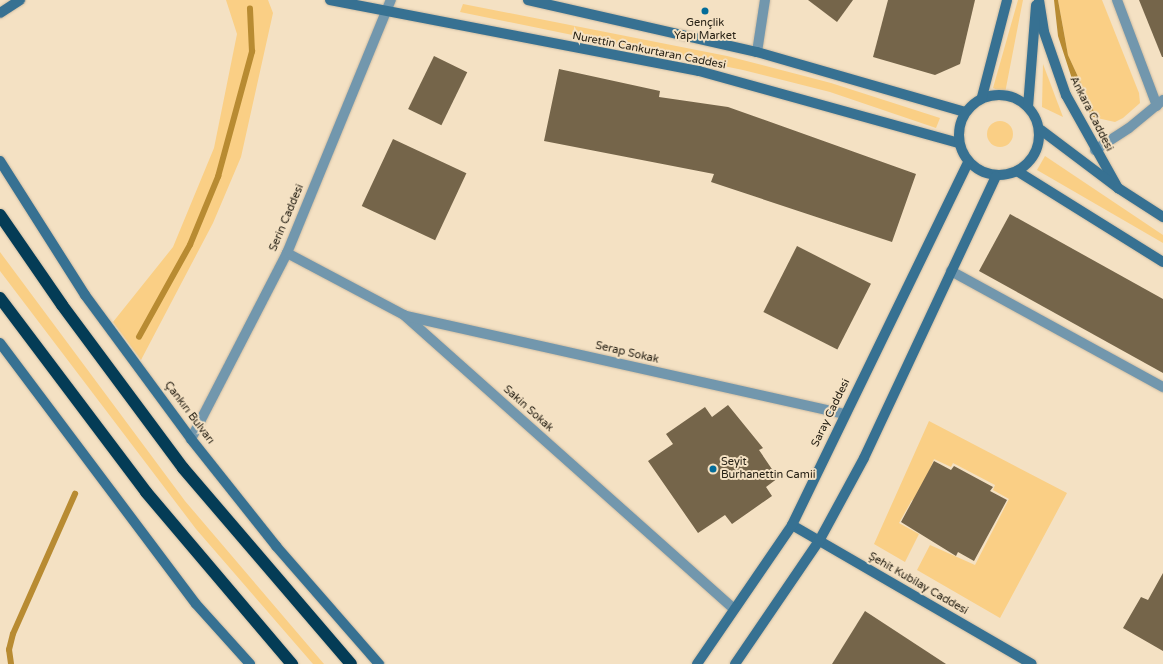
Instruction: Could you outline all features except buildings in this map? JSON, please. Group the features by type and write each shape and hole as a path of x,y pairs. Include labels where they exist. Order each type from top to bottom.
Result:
{"highway":[{"path":"0,215 62,305 183,468 351,664"},
{"path":"0,298 146,492 292,664"}],"street":[{"path":"0,13 20,0"},
{"name":"Nurettin Cankurtaran Caddesi","path":"330,0 387,13 699,71 959,143"},
{"name":"Serin Caddesi","path":"191,439 287,253 387,13 391,0"},
{"name":"Nurettin Cankurtaran Caddesi","path":"528,0 757,52 965,112"},
{"path":"757,52 765,0"},
{"path":"1007,0 982,97 965,112 958,132 959,143 968,162 986,174 996,176 1017,171 1034,154 1041,130"},
{"name":"Ankara Caddesi","path":"1028,107 1037,0"},
{"name":"Ankara Caddesi","path":"1037,0 1055,66 1095,150 1118,188"},
{"path":"1095,150 1160,103 1117,0"},
{"path":"982,97 1004,95 1028,107 1041,130 1118,188 1163,217"},
{"name":"Çankırı Bulvarı","path":"0,161 85,295 191,439 276,546 379,664"},
{"name":"Saray Caddesi","path":"697,664 792,525 844,414 968,162"},
{"path":"1017,171 1163,262"},
{"path":"735,664 819,540 864,458 996,176"},
{"name":"Sakin Sokak","path":"287,253 404,315 734,609"},
{"path":"951,271 1163,387"},
{"name":"Serap Sokak","path":"404,315 844,414"},
{"path":"0,343 196,604 250,664"},
{"name":"Şehit Kubilay Caddesi","path":"792,525 1032,664"}],"shaded area":[{"path":"226,0 268,0 273,13 241,157 213,223 141,360 113,322 173,247 214,148 237,34"},
{"path":"1018,0 1023,0 1005,93 993,88"},
{"path":"1054,0 1058,0 1068,55 1097,118 1091,116 1074,85 1058,36"},
{"path":"1058,0 1102,0 1139,93 1140,103 1123,118 1115,122 1097,118 1068,55"},
{"path":"463,4 727,56 831,83 940,118 936,128 830,92 743,70 460,12"},
{"path":"1043,64 1063,117 1042,107"},
{"path":"1000,121 1009,125 1013,134 1009,143 1000,147 991,143 987,134 991,125"},
{"path":"1045,156 1163,235 1163,243 1037,170"},
{"path":"0,252 185,501 324,664 313,664 196,529 0,271"},
{"path":"929,421 1067,493 1000,618 917,570 930,545 975,565 1009,499 993,490 995,485 953,463 951,467 934,459 917,502 912,500 899,523 919,534 905,562 874,544"}],"waterway":[{"path":"139,337 190,245 218,177 252,52 250,9"},
{"path":"11,664 9,650 13,634 75,494"}],"place":[{"name":"Gençlik Yapı Market","path":"705,11"},
{"name":"Seyit Burhanettin Camii","path":"713,469"}]}
